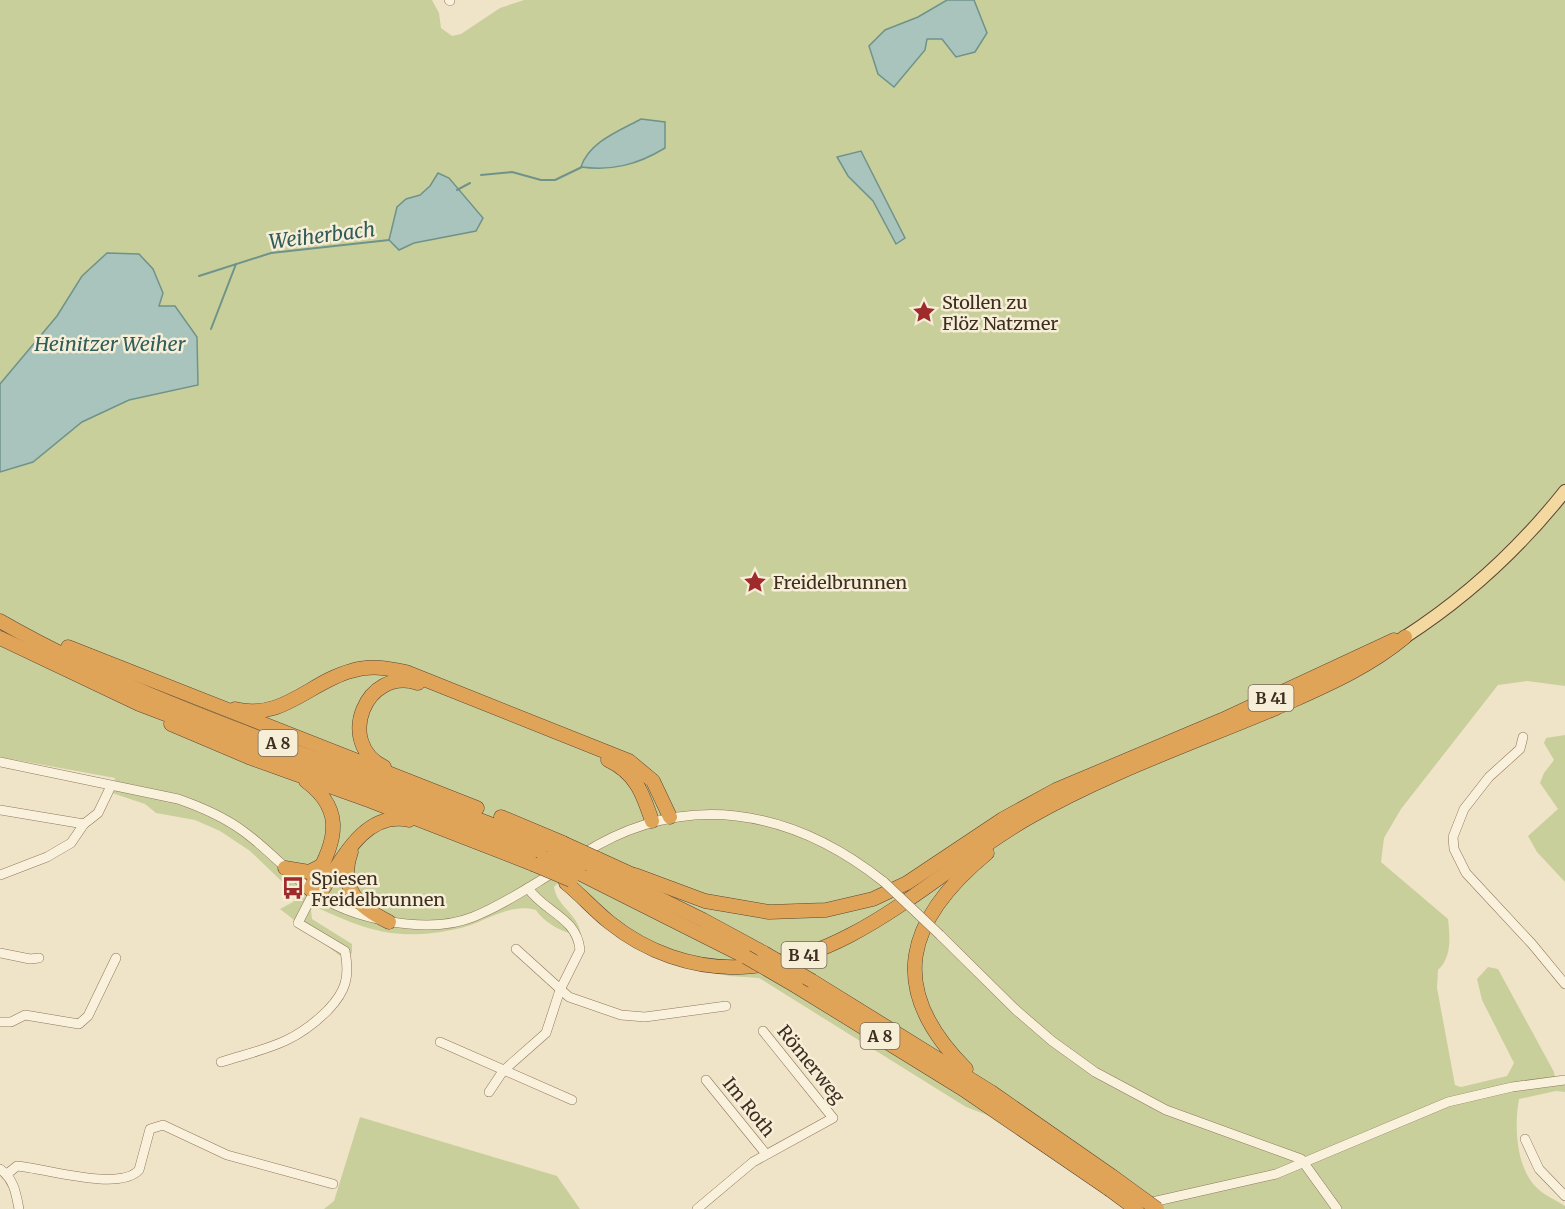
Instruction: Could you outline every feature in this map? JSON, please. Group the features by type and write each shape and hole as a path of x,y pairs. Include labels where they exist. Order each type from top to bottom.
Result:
{"highway":[{"path":"3,623 44,636 199,700 412,782"},
{"name":"A 8","path":"3,623 93,668 167,700 494,824 580,872 746,957 796,986 1111,1183 1157,1209"},
{"name":"B 41","path":"580,872 627,936 670,956 726,967 777,964 817,951 864,928 990,841 1089,786 1312,692 1369,663 1405,637"},
{"name":"B 41","path":"635,875 705,901 769,912 826,910 873,899 907,883 1003,819 1056,790 1307,682 1372,648 1405,637"},
{"name":"A 8","path":"0,638 139,704 549,854"},
{"path":"199,700 239,710 267,710 292,702 349,671 375,667 406,672 629,761 653,781 670,817"},
{"path":"652,821 638,785 631,775 611,762 426,686 401,681 384,685 369,698 360,718 359,737 371,758 412,782 580,872 635,875 695,908 743,942"},
{"path":"139,704 184,731 445,830"},
{"path":"297,775 320,793 332,816 333,837 314,892"},
{"path":"991,1092 982,1080 955,1058 931,1027 921,1004 916,982 917,946 932,909 952,884 1030,817"},
{"path":"314,892 371,826 392,819 406,819 549,854"},
{"path":"354,844 348,861 352,893 366,910 389,922"},
{"path":"285,868 309,872 323,865"},
{"name":"A 8","path":"580,872 743,942 812,981 991,1092 1111,1183 1136,1209"}],"main road":[{"name":"B 41","path":"1405,637 1450,606 1491,571 1521,542 1563,494"}],"street":[{"path":"1523,737 1520,749 1489,777 1464,809 1453,837 1454,849 1466,873 1532,944 1565,984"},
{"path":"0,762 178,799 201,807 243,831 314,892 363,914 389,922 442,923 471,918 528,888 610,837 652,821 696,814 735,817 788,827 836,849 884,882 1016,1010 1052,1041 1095,1072 1166,1110 1287,1154 1305,1163 1337,1209"},
{"path":"0,875 63,848 77,837 84,824 98,813 111,786"},
{"path":"0,810 84,824"},
{"path":"489,1092 503,1071 546,1033 560,990 577,957 579,942 567,921 541,904 528,888"},
{"path":"220,1062 297,1037 313,1025 345,989 349,971 345,951 298,923 314,892"},
{"path":"516,949 560,990 578,1002 635,1017 726,1006"},
{"path":"0,953 30,959 39,958"},
{"path":"0,1022 11,1022 25,1015 73,1024 84,1021 116,958"},
{"name":"Römerweg","path":"763,1031 833,1119"},
{"path":"440,1042 572,1100"},
{"name":"Im Roth","path":"706,1080 766,1154"},
{"path":"1119,1209 1249,1181 1305,1163 1414,1114 1448,1102 1512,1088 1565,1080"},
{"name":"Im Roth","path":"698,1209 748,1166 766,1154 833,1119"},
{"path":"19,1209 16,1189 3,1172 17,1166 70,1175 124,1179 139,1170 150,1129 163,1125 227,1155 333,1184"},
{"path":"1525,1139 1539,1169 1565,1196"}],"green space":[{"path":"0,0 432,0 439,13 441,28 452,36 461,34 500,8 524,0 947,0 918,17 885,30 942,39 951,49 987,33 974,0 1565,0 1565,686 1527,681 1498,685 1401,809 1384,838 1381,862 1448,919 1448,953 1438,970 1437,988 1455,1085 1461,1087 1507,1076 1514,1063 1482,1000 1477,979 1488,967 1498,969 1554,1072 1556,1085 1565,1085 1565,1092 1556,1091 1519,1099 1517,1134 1521,1158 1530,1180 1540,1191 1565,1206 1565,1209 1126,1209 987,1115 966,1107 759,978 729,976 660,959 629,944 557,884 554,887 556,894 576,921 581,935 556,927 536,910 527,908 498,914 461,928 420,934 402,934 369,928 314,906 311,910 312,919 352,944 352,953 348,956 339,955 280,909 293,902 297,896 250,851 220,831 195,820 156,813 145,804 112,793 115,778 0,757 0,472 33,462 82,422 129,400 198,385 197,336 159,306 163,292 153,269 82,276 57,316 0,384","holes":["838,157 905,237 905,238 896,243 873,201 848,176","439,173 449,178 458,189 444,236 414,243 399,250 389,240 397,208 406,199 420,195"]},
{"path":"1565,735 1565,882 1537,852 1528,836 1558,809 1540,783 1554,760 1544,743 1546,738"},
{"path":"360,1117 557,1176 580,1209 324,1209 334,1201"}],"water":[{"path":"947,0 974,0 987,33 975,52 956,57 942,39 927,39 925,50 894,87 878,74 869,46 885,30 918,17"},
{"path":"641,119 665,122 665,148 634,163 603,168 581,167 585,158 598,144"},
{"path":"861,151 905,238 896,244 873,201 848,176 837,157"},
{"path":"438,173 449,178 483,218 476,231 414,243 399,250 389,240 397,207 406,199 420,195 430,186"},
{"name":"Heinitzer Weiher","path":"107,253 139,254 153,269 163,293 159,306 175,306 197,337 198,385 129,400 82,422 33,462 0,472 0,384 57,316 82,276"}],"waterway":[{"name":"Weiherbach","path":"481,175 512,172 541,180 555,180 582,167"},
{"name":"Weiherbach","path":"457,190 470,183"},
{"name":"Weiherbach","path":"199,276 271,253 389,240"},
{"path":"211,329 236,264"}],"place":[{"name":"Stollen zu Flöz Natzmer","path":"924,312"},
{"name":"Freidelbrunnen","path":"755,582"},
{"name":"Spiesen Freidelbrunnen","path":"293,888"}]}
